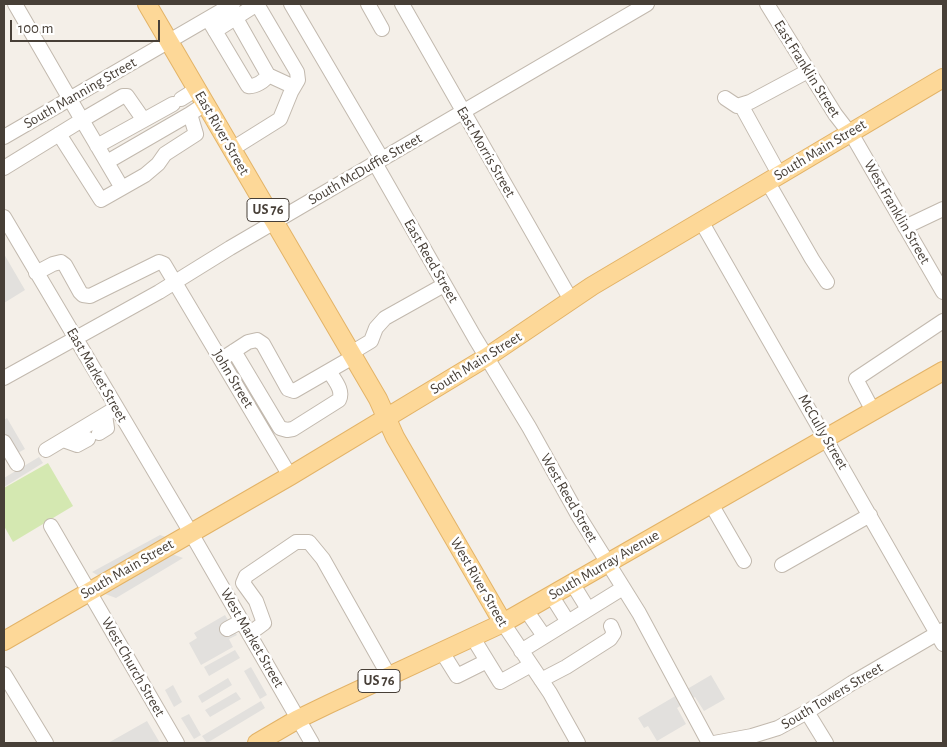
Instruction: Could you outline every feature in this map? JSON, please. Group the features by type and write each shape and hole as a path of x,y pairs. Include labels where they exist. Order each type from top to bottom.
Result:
{"main road":[{"name":"East River Street","path":"147,4 387,418"},
{"name":"South Main Street","path":"4,641 387,418 487,358 592,286 943,78"},
{"name":"South Murray Avenue","path":"257,743 298,719 503,623 943,371"},
{"name":"West River Street","path":"387,418 394,437 503,623"}],"street":[{"path":"15,4 122,188"},
{"path":"232,149 280,119 298,80 297,72 257,4"},
{"name":"South Manning Street","path":"4,137 169,42 211,25 233,9 257,4"},
{"name":"East Reed Street","path":"291,4 379,161 444,284 487,358"},
{"path":"368,4 382,29"},
{"name":"East Morris Street","path":"402,4 571,300"},
{"name":"South McDuffie Street","path":"4,378 175,282 647,4"},
{"name":"East Franklin Street","path":"767,4 835,114 849,133"},
{"path":"233,9 268,75 294,87"},
{"path":"211,25 248,86 252,87 266,79 268,75"},
{"path":"724,98 737,106 740,105 771,91 808,70"},
{"path":"4,168 123,96 127,96 143,119"},
{"path":"97,146 177,101 201,96"},
{"path":"107,162 190,114 201,96"},
{"path":"740,105 812,259 827,282"},
{"path":"59,134 101,200 144,175 158,164 165,154 196,134 190,114"},
{"name":"West Franklin Street","path":"849,133 943,292"},
{"path":"905,227 943,209"},
{"name":"East Market Street","path":"4,217 75,338 96,421 191,533"},
{"name":"McCully Street","path":"702,220 941,636"},
{"name":"John Street","path":"36,273 61,262 65,265 80,292 86,296 94,295 159,262 164,264 290,476"},
{"path":"221,358 248,342 257,340 263,344 288,390 294,391 329,371 371,341 376,328 385,318 444,284"},
{"path":"873,411 856,380 943,321"},
{"path":"234,351 280,428 287,430 293,429 339,400 341,396 340,388 329,371"},
{"name":"West Reed Street","path":"487,358 607,563 639,613 709,743"},
{"path":"46,450 96,421"},
{"path":"4,442 16,464"},
{"path":"711,504 744,561"},
{"path":"782,565 870,514"},
{"name":"West Church Street","path":"51,526 177,743"},
{"name":"West Market Street","path":"191,533 312,743"},
{"path":"249,634 264,623 256,601 243,583 246,576 296,542 310,542 323,559 389,676"},
{"path":"572,583 588,609"},
{"path":"521,650 622,588"},
{"path":"551,595 568,622"},
{"path":"526,610 544,636"},
{"path":"227,629 242,621"},
{"name":"West River Street","path":"503,623 541,680 578,743"},
{"path":"541,680 566,667 610,639 614,633 611,626"},
{"name":"South Towers Street","path":"714,743 752,736 778,728 852,683 941,636"},
{"path":"473,638 500,682 531,665"},
{"path":"442,652 457,676 487,661"},
{"path":"4,674 46,743"},
{"path":"807,712 826,743"}],"green space":[{"path":"48,463 73,506 13,542 4,526 4,488"}],"shaded area":[{"path":"4,254 25,290 4,303"},
{"path":"7,418 25,449 16,454 4,434 4,420"},
{"path":"39,457 43,463 4,487 4,478"},
{"path":"160,535 169,538 101,577 92,572"},
{"path":"172,554 183,558 116,598 105,594"},
{"path":"225,615 237,635 229,639 233,647 201,665 189,643 197,638 194,633"},
{"path":"235,650 240,658 209,676 204,667"},
{"path":"251,667 267,695 260,699 244,671"},
{"path":"711,675 725,699 704,711 695,697 677,708 686,724 657,741 648,726 644,728 638,718"},
{"path":"228,678 232,685 202,703 198,696"},
{"path":"173,685 182,702 174,707 165,690"},
{"path":"236,692 241,699 210,717 205,710"},
{"path":"261,701 265,708 207,743 202,736"},
{"path":"189,714 201,735 194,739 181,718"},
{"path":"147,721 160,743 108,743"}]}
